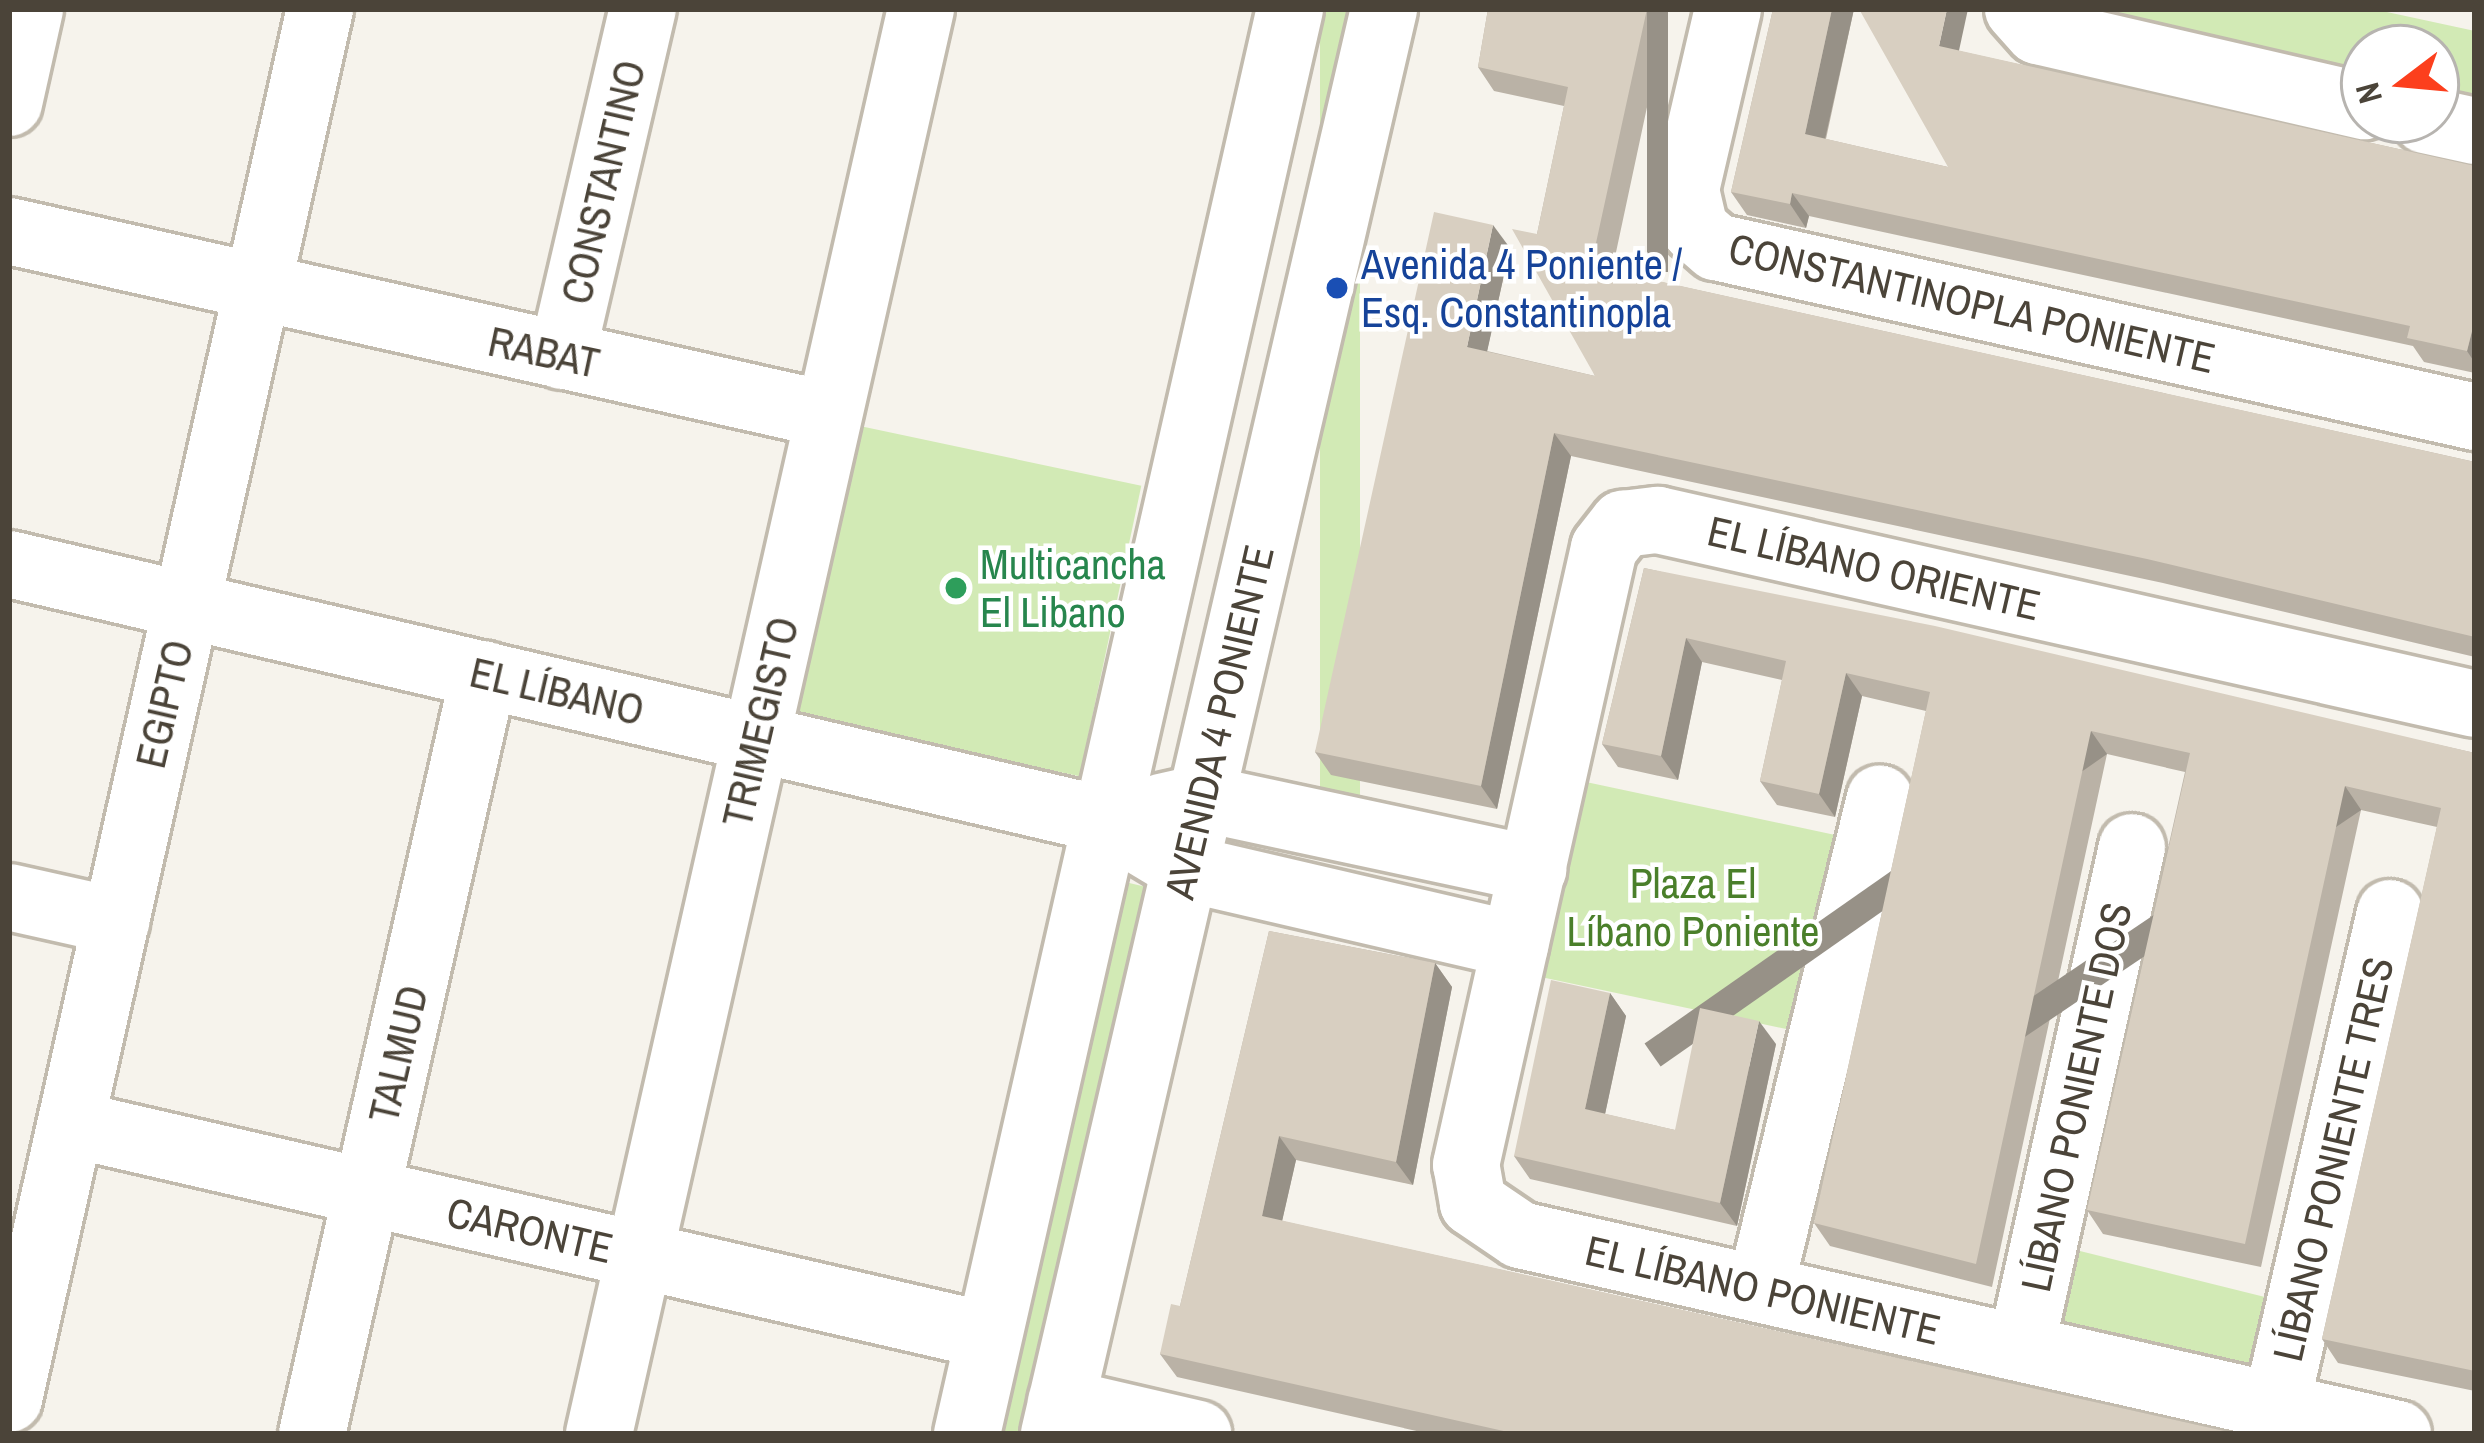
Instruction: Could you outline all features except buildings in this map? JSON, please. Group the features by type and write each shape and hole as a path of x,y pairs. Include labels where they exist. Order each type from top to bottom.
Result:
{"street":[{"path":"9,103 30,9"},
{"name":"EGIPTO","path":"9,1399 32,1187 71,1124 320,9"},
{"name":"CONSTANTINO","path":"562,356 643,9"},
{"name":"TRIMEGISTO","path":"599,1434 921,9"},
{"path":"967,1434 1290,9"},
{"name":"AVENIDA 4 PONIENTE","path":"1057,1418 1384,9"},
{"name":"CONSTANTINOPLA PONIENTE","path":"1728,9 1686,190 1695,230 1716,248 2475,417"},
{"path":"2018,9 2038,31 2340,100"},
{"name":"RABAT","path":"9,231 830,415"},
{"name":"EL LÍBANO ORIENTE","path":"1533,868 1604,548 1614,532 1639,519 2475,704"},
{"name":"EL LÍBANO","path":"9,564 1105,820 1185,868 1515,945"},
{"name":"TALMUD","path":"312,1434 484,674"},
{"name":"EL LÍBANO","path":"1105,820 1201,798 1533,868"},
{"path":"1760,1289 1880,798"},
{"name":"LÍBANO PONIENTE DOS","path":"2021,1348 2132,847"},
{"name":"EL LÍBANO PONIENTE","path":"1533,868 1466,1165 1473,1203 1520,1235 2398,1434"},
{"path":"9,897 116,921"},
{"name":"LÍBANO PONIENTE TRES","path":"2276,1406 2390,913"},
{"name":"CARONTE","path":"71,1124 989,1336"},
{"path":"1057,1418 1198,1434"}],"green space":[{"path":"1320,9 1360,9 1360,819 1320,819"},
{"path":"2055,9 2373,9 2443,24 2340,24 2340,86"},
{"path":"2460,28 2475,31 2475,119 2460,116"},
{"path":"841,422 1141,486 1080,776 779,713"},
{"name":"Plaza El Líbano Poniente","path":"1586,782 1842,836 1801,1032 1544,978"},
{"path":"1116,880 1161,890 1035,1434 988,1432"},
{"path":"2076,1250 2293,1304 2275,1377 2058,1323"}],"place":[{"name":"Avenida 4 Poniente / Esq. Constantinopla","path":"1337,288"},
{"name":"Multicancha El Libano","path":"956,588"}]}
